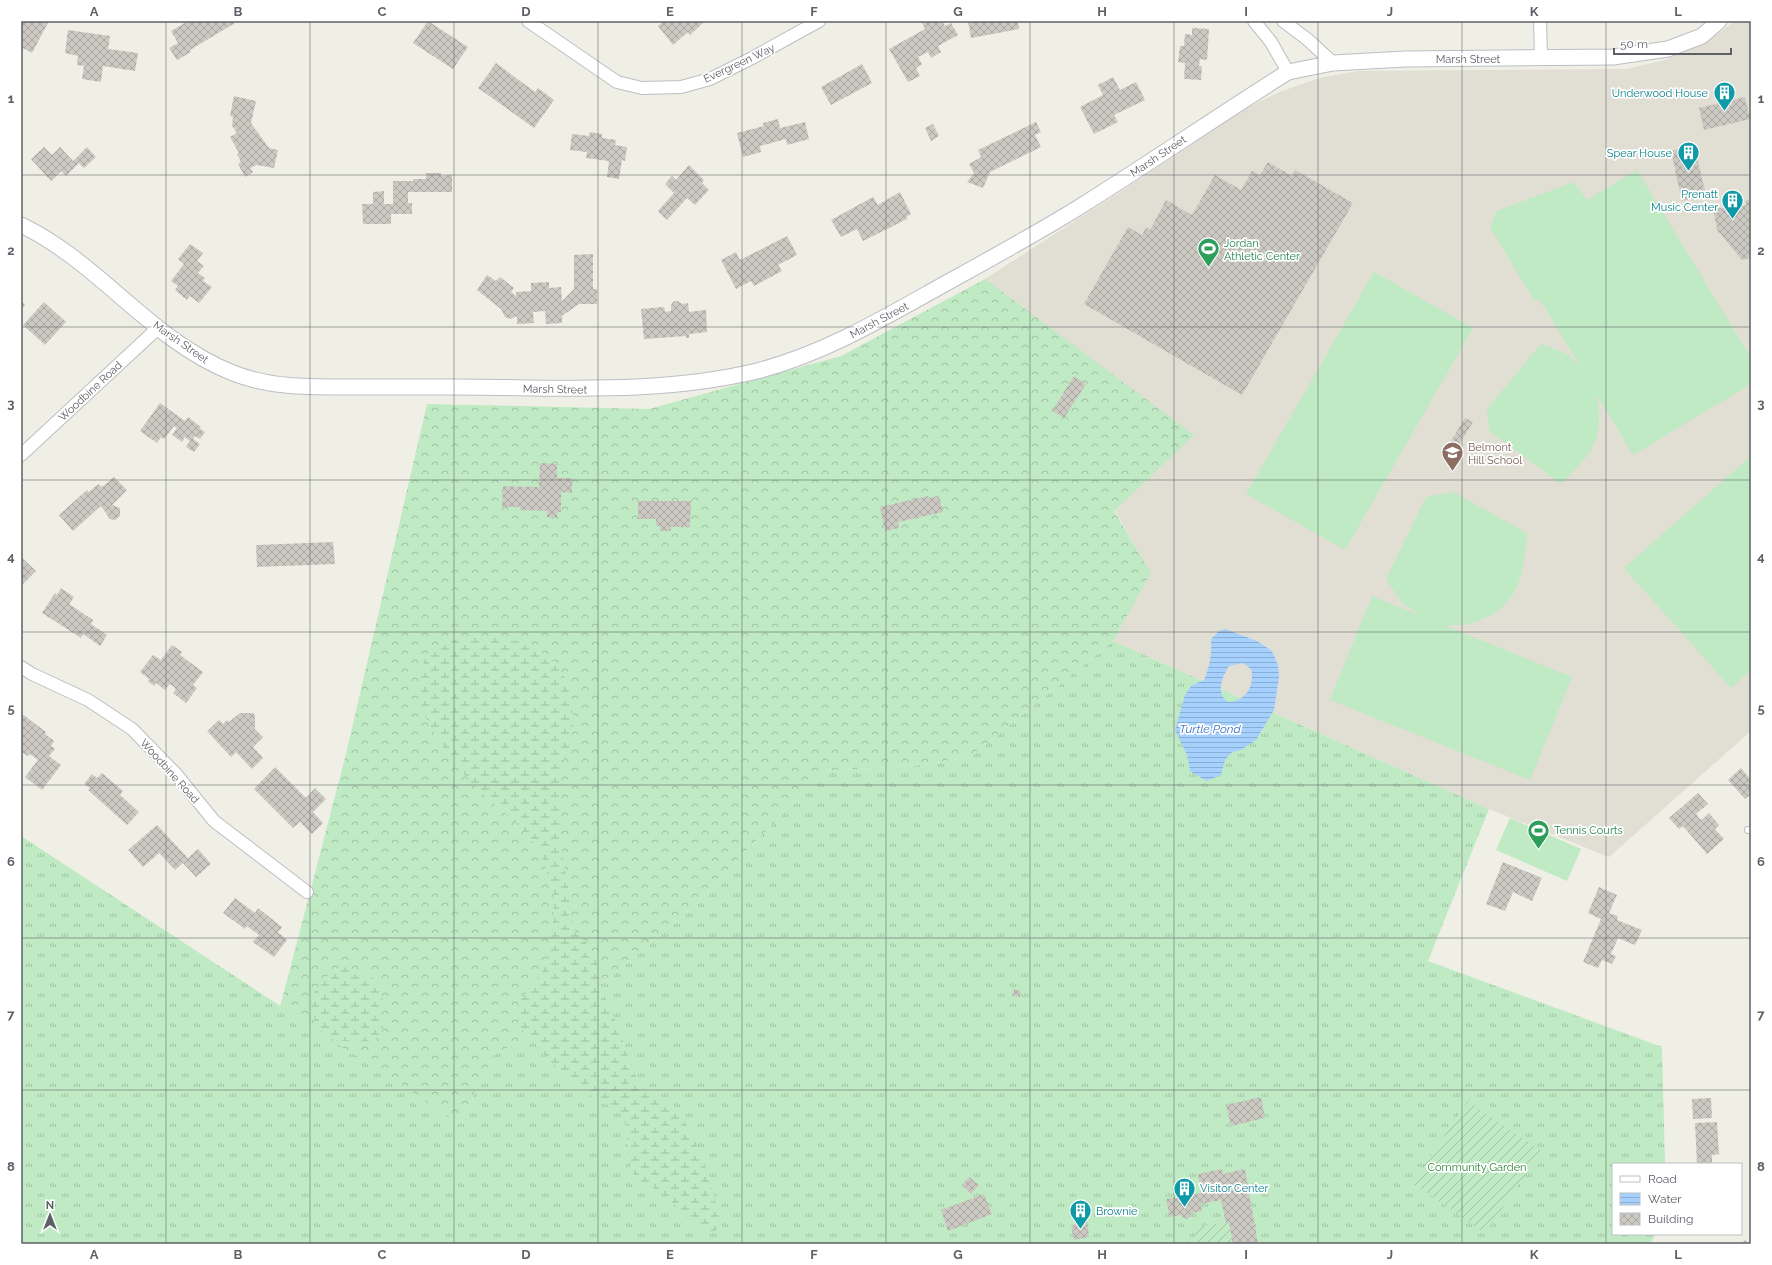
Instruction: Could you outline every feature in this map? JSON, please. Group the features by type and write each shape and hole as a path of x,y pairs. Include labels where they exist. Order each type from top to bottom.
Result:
{"street":[{"name":"Evergreen Way","path":"528,21 617,82 642,88 681,87 710,79 819,21"},
{"path":"1254,21 1271,42 1288,72"},
{"path":"1283,21 1307,39 1332,63"},
{"path":"1540,21 1541,58"},
{"name":"Marsh Street","path":"21,225 55,244 158,328 194,354 224,370 250,379 287,386 592,390 668,386 757,371 809,354 858,331 1044,229 1288,72 1332,63 1405,59 1613,57 1668,49 1702,36 1719,21"},
{"name":"Woodbine Road","path":"21,455 158,328"},
{"name":"Woodbine Road","path":"21,667 32,674 88,700 132,729 176,774 214,821 307,892"}],"shaded area":[{"name":"Belmont Hill School","path":"1735,21 1751,21 1751,731 1609,857 1489,809 1113,641 1150,573 985,279 1247,108 1282,91 1320,78 1358,71 1626,69 1665,60 1709,40"}],"green space":[{"path":"1637,170 1751,358 1751,384 1633,455 1597,395 1599,424 1594,445 1581,463 1561,484 1489,431 1487,409 1541,344 1567,354 1580,366 1540,300 1535,302 1490,227 1497,211 1574,182 1587,200"},
{"path":"1374,272 1473,328 1345,550 1246,494"},
{"path":"985,279 1194,435 1114,511 1151,573 1113,641 970,757 923,765 824,771 686,913 559,1021 494,1055 459,1123 280,1007 346,754 427,404 649,409 841,356"},
{"path":"1751,456 1751,670 1731,688 1624,568"},
{"path":"1453,492 1527,533 1526,550 1520,579 1515,591 1507,602 1497,611 1484,619 1464,625 1446,626 1572,677 1530,780 1330,700 1372,596 1421,616 1402,603 1386,579 1426,497"},
{"path":"497,636 533,645 556,664 565,678 571,697 574,721 570,747 561,768 559,797 560,835 573,928 588,945 597,962 605,997 616,1022 639,1085 677,1109 695,1140 708,1173 720,1221 719,1228 713,1232 707,1232 696,1225 662,1193 641,1181 634,1175 631,1167 626,1126 620,1112 586,1093 570,1082 522,1030 518,1019 517,1010 520,1002 524,994 542,972 548,956 554,911 551,883 538,851 527,834 476,787 455,763 429,724 425,716 420,696 420,682 423,664 426,656 431,650 448,642 469,638"},
{"path":"1113,641 1489,809 1428,961 1662,1047 1665,1163 1612,1163 1612,1235 1655,1235 1650,1244 21,1244 21,836 459,1123 494,1055 559,1021 686,913 824,771 923,765 970,757"},
{"name":"Tennis Courts","path":"1510,818 1581,849 1567,881 1496,850"},
{"path":"343,967 367,974 374,979 379,986 383,1004 383,1028 381,1034 374,1041 332,1039 320,1029 314,1018 312,1000 314,993 332,971"},
{"name":"Community Garden","path":"1468,1101 1542,1151 1485,1233 1412,1183"},
{"path":"1229,1222 1233,1244 1175,1244 1196,1240 1194,1227"}],"water":[{"name":"Turtle Pond","path":"1225,629 1257,641 1272,651 1278,665 1279,677 1274,710 1256,740 1241,750 1232,752 1225,760 1221,775 1206,781 1190,771 1187,755 1175,730 1185,695 1192,685 1204,680 1210,660 1211,639 1219,631","holes":["1243,663 1251,669 1252,681 1248,692 1240,699 1228,702 1222,694 1221,685 1229,666"]}],"building":[{"path":"21,21 49,21 32,53 21,47"},
{"path":"188,21 234,21 235,23 190,50 191,52 177,60 169,48 178,43 171,31"},
{"path":"428,21 468,47 453,69 413,43"},
{"path":"664,21 705,21 690,35 688,32 673,45 658,26"},
{"path":"921,21 942,21 945,26 951,23 958,35 938,46 941,52 931,58 928,52 918,57 922,64 916,68 920,76 908,82 889,49 925,29"},
{"path":"968,21 1018,21 1019,29 971,38"},
{"path":"1192,28 1209,29 1207,60 1200,59 1199,66 1202,66 1201,80 1184,79 1185,63 1178,62 1180,46 1184,46 1185,34 1192,35"},
{"path":"68,30 110,36 108,49 138,53 135,71 103,66 101,82 82,79 84,66 77,65 78,56 65,53"},
{"path":"496,63 535,92 538,88 554,100 534,128 478,88"},
{"path":"862,64 872,83 831,105 821,87"},
{"path":"1113,77 1120,90 1136,82 1145,100 1114,115 1118,122 1094,134 1080,107 1103,95 1098,85"},
{"path":"234,96 256,101 251,123 269,148 278,150 274,168 257,165 250,168 253,172 245,177 238,164 241,162 237,154 239,153 230,137 237,133 232,126 233,117 230,116"},
{"name":"Underwood House","path":"1745,97 1750,119 1704,130 1699,108"},
{"path":"778,119 780,128 805,122 809,139 787,145 786,139 760,146 761,152 743,157 737,133 764,126 763,123"},
{"path":"1036,122 1041,132 1035,135 1041,147 990,172 983,188 967,182 974,173 969,164 981,157 978,150"},
{"path":"933,124 939,136 931,141 925,128"},
{"path":"590,132 602,134 602,138 616,140 615,145 627,147 625,161 622,160 619,179 607,177 609,161 586,158 587,152 570,150 572,134 589,136"},
{"name":"Spear House","path":"1694,145 1706,195 1682,201 1671,151"},
{"path":"44,147 52,155 60,147 73,161 87,147 96,157 84,168 79,163 66,176 61,171 51,181 31,159"},
{"name":"Jordan Athletic Center","path":"1268,162 1292,176 1295,170 1353,203 1242,395 1084,304 1128,227 1142,235 1146,227 1150,230 1166,200 1192,215 1215,175 1241,190 1252,171 1260,175"},
{"path":"689,165 704,180 702,183 709,190 695,205 687,198 667,220 658,211 674,193 665,184 672,176 676,180"},
{"path":"426,173 441,173 441,176 452,175 452,192 408,192 408,203 412,203 412,214 391,214 391,224 363,224 362,204 373,204 373,192 384,191 384,204 393,204 393,181 413,181 413,179 426,179"},
{"path":"900,192 911,214 906,217 907,219 863,241 857,229 841,237 831,220 873,197 878,205"},
{"name":"Prenatt Music Center","path":"1751,199 1751,258 1742,260 1719,232 1718,233 1713,209 1746,205 1746,200"},
{"path":"787,236 797,255 778,265 782,271 754,286 751,281 736,289 721,260 736,252 740,260"},
{"path":"190,244 203,253 197,261 204,266 198,273 205,278 203,281 212,287 199,303 190,296 187,300 175,290 178,286 171,281 184,264 178,259"},
{"path":"593,254 593,289 597,289 597,304 579,304 562,316 562,323 546,324 545,311 533,312 534,323 517,324 517,316 511,319 505,317 501,309 477,290 487,275 496,281 500,277 514,288 511,292 516,296 516,292 531,291 531,283 549,282 549,288 561,287 562,301 574,289 574,255"},
{"path":"21,301 25,305 21,310"},
{"path":"674,301 678,301 682,304 688,303 689,312 706,310 707,332 689,334 689,338 686,338 686,336 644,339 641,309 664,307 665,312 671,311 671,305"},
{"path":"44,302 66,322 45,345 23,325"},
{"path":"1074,376 1086,384 1064,418 1052,411"},
{"path":"160,403 185,421 188,417 205,432 200,439 195,436 193,439 200,444 194,452 186,447 190,441 185,437 182,442 172,435 177,428 174,426 164,439 161,437 157,443 140,431"},
{"path":"1465,418 1473,422 1452,456 1445,451"},
{"path":"540,463 557,464 557,478 572,478 572,493 561,492 561,512 557,512 557,518 547,517 547,511 520,510 520,507 502,507 503,486 539,487"},
{"path":"114,477 127,490 112,505 120,508 120,516 115,520 110,519 101,506 73,531 59,515 87,490 89,492 98,484 102,487"},
{"path":"928,496 929,498 939,496 943,512 898,522 899,528 885,531 880,507"},
{"path":"638,501 691,501 690,527 671,527 671,531 660,531 660,526 656,526 656,519 638,519"},
{"path":"333,542 335,564 257,567 256,545"},
{"path":"21,557 36,571 21,586"},
{"path":"61,588 74,597 69,604 93,620 91,624 107,635 100,646 83,634 81,638 42,613 55,593 57,595"},
{"path":"172,645 182,652 180,655 203,672 193,685 197,688 186,703 173,693 176,689 170,684 165,690 156,683 154,686 148,681 149,679 140,672 153,655 161,660"},
{"path":"21,713 46,732 45,734 54,741 51,746 55,749 49,756 61,765 42,790 25,777 38,760 30,754 27,756 21,751"},
{"path":"240,713 253,713 255,715 255,729 263,737 253,747 263,758 252,769 236,752 231,757 207,731 219,720 223,724 227,720 229,722"},
{"path":"275,767 306,798 315,788 326,799 313,812 323,823 312,834 300,822 293,828 254,789"},
{"path":"1741,768 1751,780 1751,794 1745,799 1728,780"},
{"path":"102,773 123,791 120,795 139,812 127,825 88,790 90,788 84,784 92,774 97,778"},
{"path":"1698,793 1708,804 1696,814 1701,820 1709,813 1719,825 1715,829 1724,839 1707,854 1683,826 1679,829 1669,818"},
{"path":"157,825 188,858 198,849 211,864 196,877 183,863 175,870 159,853 143,867 128,850"},
{"path":"1503,862 1542,878 1532,901 1513,892 1505,911 1486,904"},
{"path":"1599,887 1617,895 1609,913 1618,916 1617,920 1642,930 1635,945 1618,938 1611,954 1616,956 1612,964 1602,960 1598,968 1583,962 1601,919 1588,913"},
{"path":"235,898 255,913 258,908 282,927 278,932 287,940 274,957 253,942 259,935 247,926 245,929 223,913"},
{"path":"1014,989 1021,991 1020,997 1012,996"},
{"path":"1261,1097 1265,1118 1231,1126 1226,1105"},
{"path":"1711,1098 1712,1118 1693,1119 1692,1099"},
{"path":"1717,1122 1719,1154 1712,1155 1712,1163 1697,1163 1695,1123"},
{"name":"Visitor Center","path":"1222,1169 1223,1174 1245,1169 1258,1244 1233,1244 1229,1222 1226,1223 1221,1200 1201,1204 1202,1211 1192,1213 1187,1219 1180,1215 1170,1217 1166,1199 1201,1193 1198,1174"},
{"path":"969,1177 979,1185 971,1194 962,1185"},
{"path":"984,1194 992,1214 948,1231 941,1210"},
{"name":"Brownie","path":"1087,1222 1089,1237 1074,1240 1071,1225"},
{"path":"1745,1240 1749,1244 1741,1244"}],"place":[{"name":"Underwood House","path":"1724,112"},
{"name":"Spear House","path":"1688,172"},
{"name":"Prenatt Music Center","path":"1733,220"},
{"name":"Jordan Athletic Center","path":"1209,268"},
{"name":"Belmont Hill School","path":"1452,472"},
{"name":"Tennis Courts","path":"1539,850"},
{"name":"Visitor Center","path":"1185,1208"},
{"name":"Brownie","path":"1080,1230"}]}
